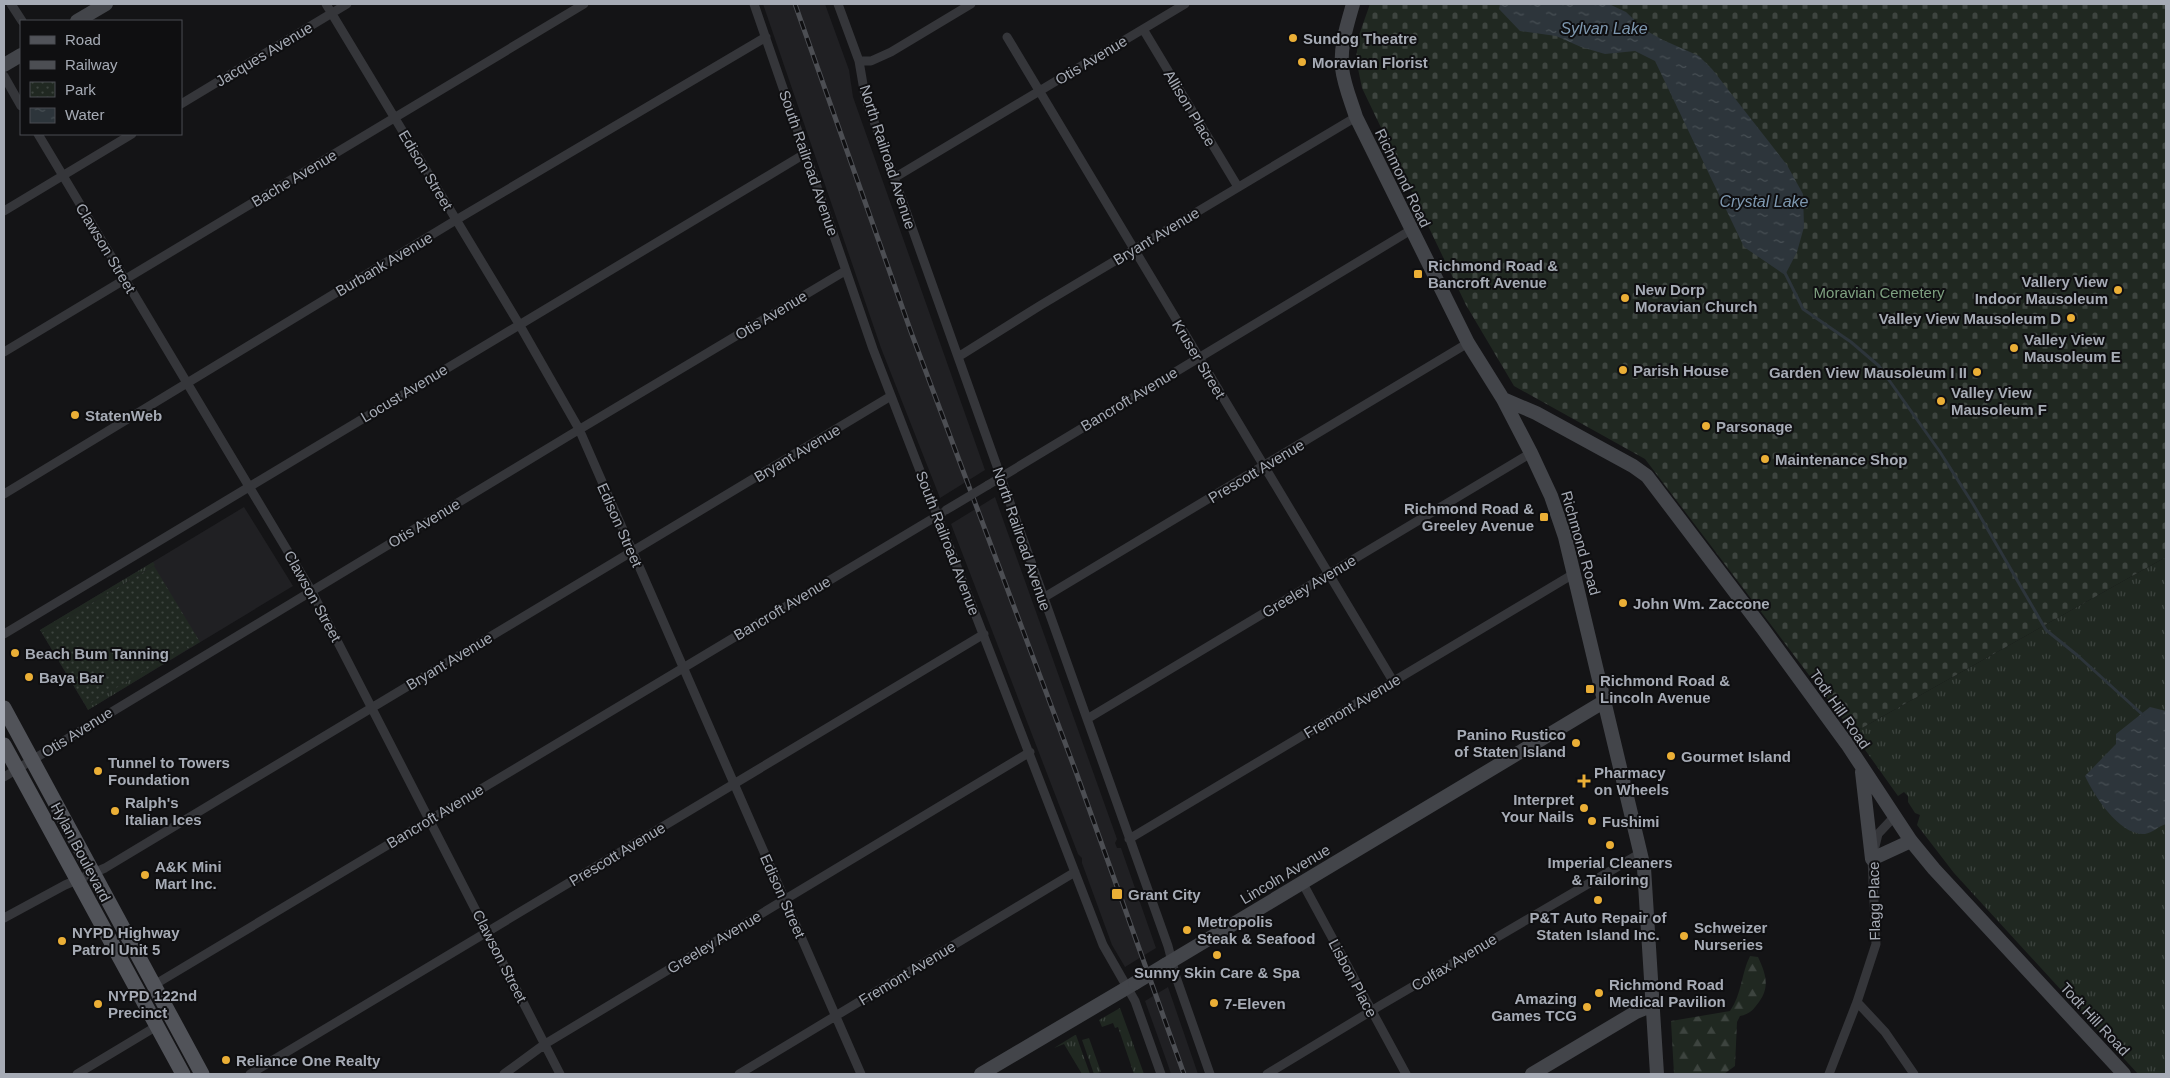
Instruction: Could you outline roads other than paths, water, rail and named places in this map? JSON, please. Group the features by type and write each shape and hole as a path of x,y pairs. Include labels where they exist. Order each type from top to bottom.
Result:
{"main road":[{"name":"Hylan Boulevard","path":"4,708 202,1074"},
{"name":"Hylan Boulevard","path":"4,746 10,773 77,880 183,1074"},
{"path":"114,947 128,938"}],"street":[{"path":"11,4 21,20"},
{"path":"79,20 106,4"},
{"name":"Edison Street","path":"326,4 519,324 579,429 862,1074"},
{"name":"Jacques Avenue","path":"182,103 347,4"},
{"name":"Bache Avenue","path":"4,352 584,4"},
{"name":"South Railroad Avenue","path":"754,4 845,271 891,396 1103,945 1131,986 1161,1074"},
{"name":"North Railroad Avenue","path":"838,4 859,62 864,96 1129,839 1168,963 1210,1074"},
{"path":"859,62 871,62 891,52 971,4"},
{"name":"Otis Avenue","path":"894,178 1185,4"},
{"name":"Richmond Road","path":"1353,4 1345,33 1342,56 1345,82 1356,117 1468,343 1503,399 1552,496 1575,573 1641,853 1648,907 1657,1074"},
{"name":"Allison Place","path":"1143,29 1238,188"},
{"name":"Burbank Avenue","path":"4,494 456,220 766,36"},
{"name":"Kruser Street","path":"1007,37 1393,681"},
{"path":"4,65 20,56"},
{"path":"4,76 20,104"},
{"name":"Bryant Avenue","path":"958,357 1134,249 1356,117"},
{"name":"Clawson Street","path":"39,135 312,590 560,1074"},
{"path":"4,211 130,135"},
{"name":"Locust Avenue","path":"4,634 806,153"},
{"name":"Bancroft Avenue","path":"154,985 938,516 1198,357 1411,230"},
{"name":"Otis Avenue","path":"10,773 579,429 845,271"},
{"name":"Prescott Avenue","path":"1043,598 1468,343"},
{"name":"Bryant Avenue","path":"4,918 77,880 94,874 891,396"},
{"name":"Todt Hill Road","path":"1503,399 1536,412 1633,466 1647,476 1847,744 1911,842 1952,890 2124,1074"},
{"name":"Greeley Avenue","path":"1087,720 1531,453"},
{"name":"Fremont Avenue","path":"1129,839 1575,573"},
{"name":"Prescott Avenue","path":"250,1074 984,634"},
{"name":"Lincoln Avenue","path":"981,1074 1605,701"},
{"name":"Greeley Avenue","path":"504,1074 545,1044 1030,752"},
{"path":"1862,769 1872,859 1911,842"},
{"name":"Flagg Place","path":"1829,1074 1857,1002 1876,944 1877,930 1872,859 1878,834 1894,817"},
{"name":"Colfax Avenue","path":"1267,1074 1641,853"},
{"name":"Fremont Avenue","path":"739,1074 1076,872"},
{"name":"Lisbon Place","path":"1302,882 1406,1074"},
{"path":"1857,1002 1884,1032 1914,1074"},
{"path":"1532,1074 1636,1012 1653,1005"},
{"path":"76,1074 157,1026"}],"water":[{"name":"Crystal Lake","path":"1500,4 1609,4 1626,12 1645,30 1699,56 1712,69 1787,165 1803,194 1804,227 1797,252 1785,275 1744,247 1655,61 1635,51 1605,54 1581,47 1556,36 1520,31 1499,9"},
{"path":"2150,707 2166,711 2166,824 2145,834 2126,829 2117,822 2101,804 2085,776 2116,744 2116,734"}],"waterway":[{"path":"1784,271 1803,309 1851,342 1879,366 1940,452 1973,504 2046,630 2077,655 2143,715"}],"railway":[{"path":"795,4 911,332 1076,772 1184,1074"}],"place":[{"name":"Sundog Theatre","path":"1293,38"},
{"name":"Moravian Florist","path":"1302,62"},
{"name":"Richmond Road & Bancroft Avenue","path":"1418,274"},
{"name":"Vallery View Indoor Mausoleum","path":"2118,290"},
{"name":"New Dorp Moravian Church","path":"1625,298"},
{"name":"Valley View Mausoleum D","path":"2071,318"},
{"name":"Valley View Mausoleum E","path":"2014,348"},
{"name":"Parish House","path":"1623,370"},
{"name":"Garden View Mausoleum I II","path":"1977,372"},
{"name":"Valley View Mausoleum F","path":"1941,401"},
{"name":"StatenWeb","path":"75,415"},
{"name":"Parsonage","path":"1706,426"},
{"name":"Maintenance Shop","path":"1765,459"},
{"name":"Richmond Road & Greeley Avenue","path":"1544,517"},
{"name":"John Wm. Zaccone","path":"1623,603"},
{"name":"Beach Bum Tanning","path":"15,653"},
{"name":"Baya Bar","path":"29,677"},
{"name":"Richmond Road & Lincoln Avenue","path":"1590,689"},
{"name":"Panino Rustico of Staten Island","path":"1576,743"},
{"name":"Gourmet Island","path":"1671,756"},
{"name":"Tunnel to Towers Foundation","path":"98,771"},
{"name":"Pharmacy on Wheels","path":"1584,781"},
{"name":"Interpret Your Nails","path":"1584,808"},
{"name":"Ralph's Italian Ices","path":"115,811"},
{"name":"Fushimi","path":"1592,821"},
{"name":"Imperial Cleaners & Tailoring","path":"1610,845"},
{"name":"A&K Mini Mart Inc.","path":"145,875"},
{"name":"Grant City","path":"1117,894"},
{"name":"P&T Auto Repair of Staten Island Inc.","path":"1598,900"},
{"name":"Metropolis Steak & Seafood","path":"1187,930"},
{"name":"Schweizer Nurseries","path":"1684,936"},
{"name":"NYPD Highway Patrol Unit 5","path":"62,941"},
{"name":"Sunny Skin Care & Spa","path":"1217,955"},
{"name":"Richmond Road Medical Pavilion","path":"1599,993"},
{"name":"7-Eleven","path":"1214,1003"},
{"name":"NYPD 122nd Precinct","path":"98,1004"},
{"name":"Amazing Games TCG","path":"1587,1007"},
{"name":"Reliance One Realty","path":"226,1060"}],"water label":[{"name":"Sylvan Lake","path":"1604,28"}],"park label":[{"name":"Moravian Cemetery","path":"1879,292"}]}
